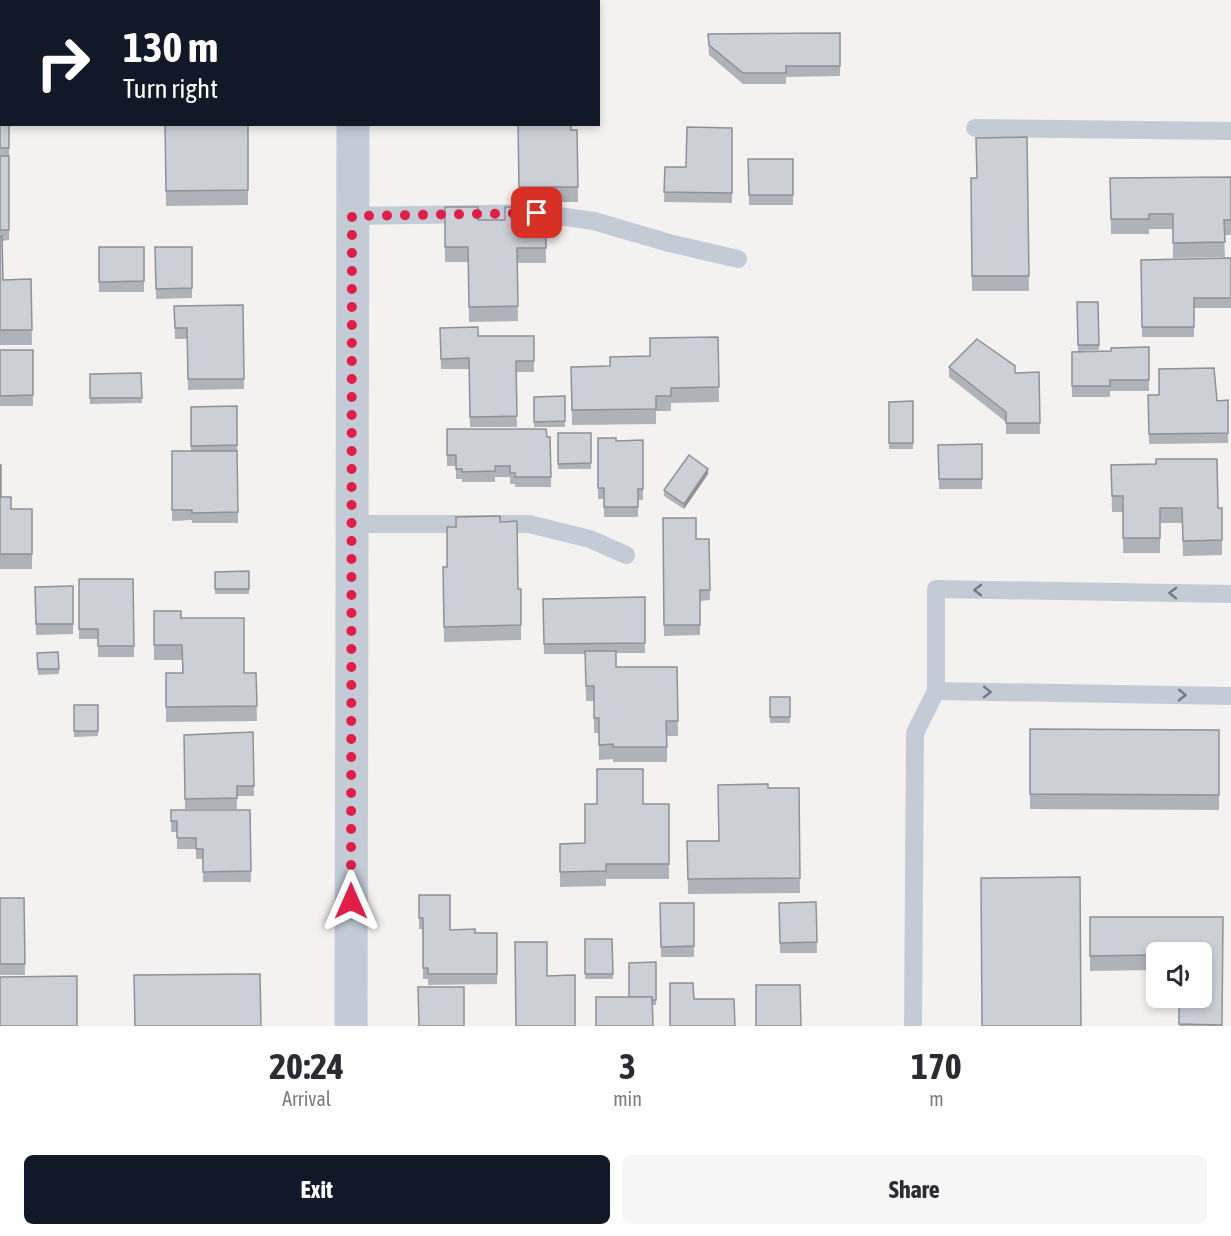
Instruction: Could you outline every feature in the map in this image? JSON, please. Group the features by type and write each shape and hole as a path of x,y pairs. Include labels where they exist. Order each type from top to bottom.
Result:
{"street":[{"path":"351,1026 353,126"}],"lane":[{"path":"975,128 1231,130"},
{"path":"352,216 537,213 594,221 669,243 738,259"},
{"path":"352,524 529,524 590,539 626,555"},
{"path":"913,1026 915,733 936,692 936,589 1231,594"},
{"path":"936,692 1231,696"}],"building":[{"path":"840,33 840,66 786,66 786,73 743,73 709,45 708,34"},
{"path":"0,126 9,126 9,148 0,148"},
{"path":"165,126 248,126 248,190 166,191"},
{"path":"518,126 571,126 571,130 577,130 578,187 519,187"},
{"path":"687,127 732,128 732,193 664,192 665,167 686,167"},
{"path":"1027,137 1029,276 972,276 971,178 977,178 976,138"},
{"path":"0,156 9,156 9,230 0,230"},
{"path":"748,159 793,159 793,195 749,195"},
{"path":"1231,177 1231,220 1224,220 1225,242 1173,243 1173,214 1149,214 1149,219 1111,219 1110,178"},
{"path":"445,207 478,207 478,220 505,220 505,207 545,207 546,248 517,248 518,306 469,307 468,247 445,247"},
{"path":"2,236 3,280 31,279 32,330 0,330 0,237"},
{"path":"99,247 144,247 144,281 99,282"},
{"path":"155,247 192,247 192,288 156,289"},
{"path":"1231,258 1231,298 1194,298 1194,327 1142,327 1141,260"},
{"path":"1077,302 1098,302 1099,345 1078,345"},
{"path":"243,305 244,379 188,379 187,328 175,328 174,306"},
{"path":"478,327 478,336 534,336 534,361 516,361 517,416 470,417 469,358 441,359 440,328"},
{"path":"718,337 719,387 671,388 671,396 656,396 656,409 572,410 571,367 610,366 610,357 650,356 650,338"},
{"path":"977,339 1015,366 1015,373 1039,372 1040,423 1006,423 1006,412 949,367"},
{"path":"1149,347 1149,380 1110,380 1110,386 1072,386 1072,352"},
{"path":"0,350 33,350 33,395 0,396"},
{"path":"1214,368 1217,401 1228,400 1228,433 1149,434 1148,395 1159,395 1159,369"},
{"path":"141,373 142,398 90,398 90,374"},
{"path":"565,396 565,421 534,422 534,397"},
{"path":"913,401 913,443 889,443 889,402"},
{"path":"237,406 237,445 191,446 191,407"},
{"path":"447,429 546,429 547,437 550,437 551,477 515,477 515,473 510,473 510,466 495,466 495,471 462,472 462,469 456,469 456,455 447,455"},
{"path":"558,433 591,433 591,463 558,464"},
{"path":"598,438 616,438 616,441 643,440 643,489 638,489 638,507 604,507 604,488 598,488"},
{"path":"982,444 982,479 939,479 938,445"},
{"path":"172,451 237,451 238,512 192,513 192,510 172,510"},
{"path":"689,455 708,469 684,504 664,490"},
{"path":"1156,459 1217,459 1218,508 1222,508 1222,540 1183,541 1182,508 1160,508 1160,538 1123,538 1123,496 1112,496 1111,465 1156,464"},
{"path":"0,465 1,497 11,497 11,509 32,509 32,554 0,554"},
{"path":"500,516 500,522 517,521 521,625 444,627 443,567 447,567 447,527 456,527 456,517"},
{"path":"663,518 696,518 696,539 709,539 710,590 700,590 700,625 664,625"},
{"path":"249,571 249,589 215,589 215,572"},
{"path":"79,579 133,579 134,646 98,646 98,629 79,629"},
{"path":"73,586 73,624 36,624 35,587"},
{"path":"645,597 645,643 544,644 543,599"},
{"path":"154,611 181,611 181,618 244,618 244,673 256,673 257,706 166,707 166,673 183,673 182,645 154,645"},
{"path":"585,651 616,651 616,667 677,667 678,721 666,721 667,747 599,745 599,718 594,718 594,686 586,686"},
{"path":"58,652 59,669 38,669 37,653"},
{"path":"770,697 790,697 790,717 770,717"},
{"path":"74,705 98,705 98,731 74,731"},
{"path":"1030,729 1219,730 1219,795 1030,794"},
{"path":"253,732 254,786 237,786 237,798 185,799 184,735"},
{"path":"597,769 643,769 643,804 669,804 669,864 606,864 606,871 560,872 560,844 585,843 585,804 597,804"},
{"path":"768,784 768,788 799,788 800,878 688,879 687,841 719,841 718,785"},
{"path":"171,810 250,810 251,871 203,872 203,849 196,849 196,838 177,838 177,821 171,821"},
{"path":"1080,877 1081,1026 982,1026 981,878"},
{"path":"419,895 450,895 450,930 475,929 475,933 497,933 497,974 428,974 428,968 423,968 423,918 419,918"},
{"path":"0,898 24,898 25,964 0,964"},
{"path":"816,902 817,942 780,943 779,903"},
{"path":"660,903 694,903 694,946 661,947"},
{"path":"1090,917 1223,917 1222,1025 1179,1024 1179,1008 1212,1008 1212,942 1146,942 1146,955 1090,956"},
{"path":"585,939 612,939 613,974 585,974"},
{"path":"515,942 547,942 547,976 575,975 575,1026 516,1026"},
{"path":"656,962 656,1000 652,1000 652,997 629,997 629,963"},
{"path":"260,974 261,1026 135,1026 134,975"},
{"path":"77,976 77,1026 0,1026 0,977"},
{"path":"670,983 693,983 694,999 734,999 735,1026 670,1026"},
{"path":"756,985 800,985 801,1026 756,1026"},
{"path":"418,987 464,987 464,1026 419,1026"},
{"path":"596,997 652,997 653,1026 596,1026"}],"route":[{"path":"351,901 352,216 537,213"}]}
